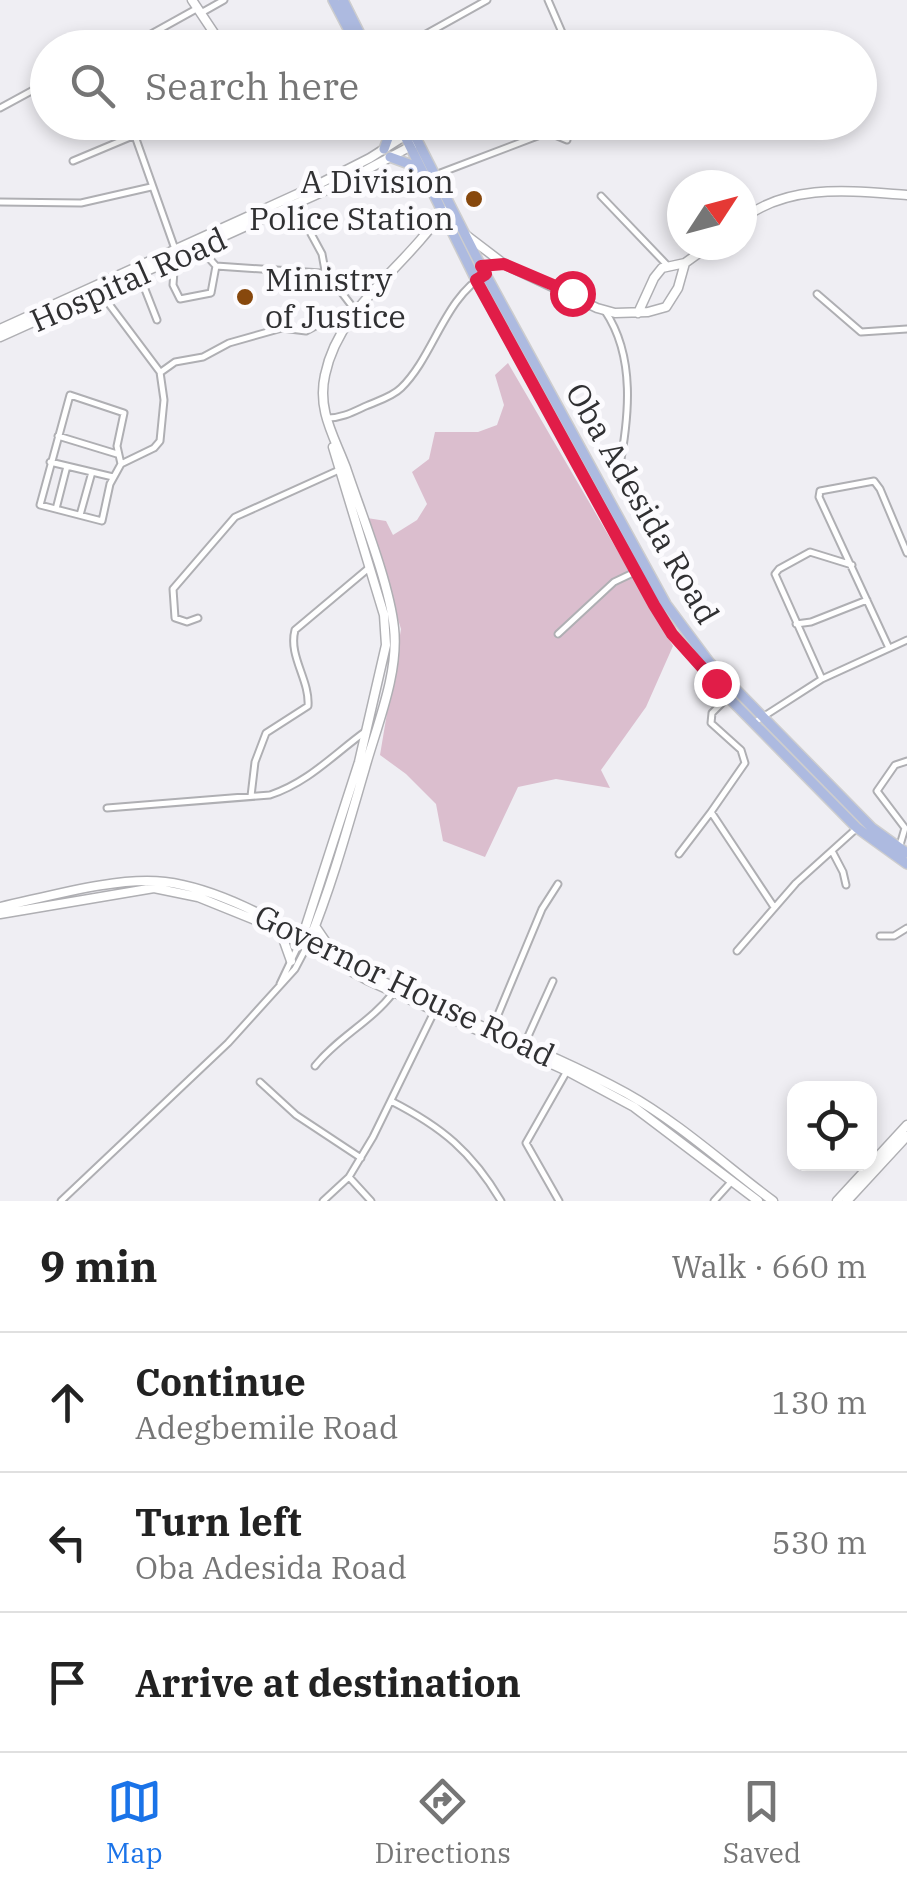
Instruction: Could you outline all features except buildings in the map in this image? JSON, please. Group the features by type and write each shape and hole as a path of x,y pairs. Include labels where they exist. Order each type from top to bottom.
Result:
{"main road":[{"path":"333,0 349,30"},
{"path":"345,1 359,30"},
{"path":"391,140 387,153 423,170"},
{"name":"Oba Adesida Road","path":"413,140 443,210 666,604 710,663 857,828 907,864"},
{"name":"Oba Adesida Road","path":"414,140 635,572 672,634 728,697 758,719 872,828 903,851"}],"street":[{"path":"157,30 197,7 222,0"},
{"path":"433,30 487,0"},
{"path":"548,0 561,30"},
{"path":"197,7 212,30"},
{"path":"0,108 30,92"},
{"path":"73,161 123,140"},
{"path":"137,140 175,249"},
{"name":"Hospital Road","path":"0,337 342,183 404,140"},
{"path":"435,175 527,140"},
{"name":"Hospital Road","path":"0,328 387,153"},
{"path":"0,202 81,203 151,187"},
{"path":"757,210 789,196 834,190 907,195"},
{"path":"600,196 667,266"},
{"path":"61,1201 228,1043 295,969 372,744 394,644 389,604 346,468 325,418 325,371 355,315 398,262 427,235 443,210"},
{"path":"303,219 322,254 326,276 355,315"},
{"path":"465,234 504,264 605,311 638,313 660,310 670,304 686,262"},
{"path":"206,244 208,257 216,266 326,276"},
{"path":"638,313 656,274 667,266 689,260"},
{"path":"325,418 340,418 402,387 481,273 504,264"},
{"path":"174,271 176,294 180,299 188,299 211,293 216,266"},
{"path":"139,274 157,320"},
{"path":"100,292 160,372 164,400 160,441 121,464 113,478 102,521 40,504 70,395 124,413 117,454 121,464"},
{"path":"817,294 861,332 907,329"},
{"path":"605,311 626,354 620,470"},
{"path":"160,372 176,362 202,357 229,343 282,328 306,330 334,315 355,315"},
{"path":"312,922 369,729 381,676 386,626 331,434 340,418"},
{"path":"58,436 117,454"},
{"path":"50,462 113,478"},
{"path":"56,509 67,466"},
{"path":"198,618 187,622 175,618 173,589 222,530 252,507 339,470"},
{"path":"80,515 92,472"},
{"path":"889,648 819,496 824,489 871,480 877,483 907,553"},
{"path":"822,679 774,577 810,552 852,565"},
{"path":"251,796 255,762 266,733 308,706 294,650 295,630 370,568"},
{"path":"558,634 614,582 635,572"},
{"path":"796,624 867,600"},
{"path":"801,634 811,622"},
{"path":"758,719 822,679 907,640"},
{"path":"679,854 745,762 742,750 711,724 712,713 728,697"},
{"path":"106,808 270,795 290,789 369,729"},
{"path":"903,851 905,828 878,791 895,765 907,761"},
{"path":"711,812 774,907"},
{"path":"737,951 774,907 857,828"},
{"path":"832,851 846,886"},
{"path":"492,1028 542,909 558,884"},
{"name":"Governor House Road","path":"0,910 163,888 198,897 282,930 393,993 492,1028 631,1096 755,1198"},
{"path":"291,961 282,930 312,922"},
{"path":"312,922 335,955"},
{"path":"880,936 894,936 907,928"},
{"path":"280,984 304,942"},
{"name":"Governor House Road","path":"304,942 634,1107 773,1201"},
{"path":"525,1044 553,980"},
{"path":"314,1066 338,1040 377,1012 393,993"},
{"path":"323,1201 350,1177 436,1009"},
{"path":"560,1201 526,1143 568,1071"},
{"path":"260,1082 296,1115 361,1158"},
{"path":"391,1101 422,1117 470,1154 502,1201"},
{"path":"836,1201 907,1125"},
{"path":"847,1201 907,1136"},
{"path":"350,1177 371,1201"},
{"path":"714,1201 734,1177"}],"shaded area":[{"path":"508,363 673,646 646,707 601,770 610,788 556,779 518,787 485,857 443,841 436,804 380,755 401,629 367,518 386,521 393,535 417,520 427,504 412,472 429,459 435,432 478,432 497,425 504,405 495,375"}],"place":[{"name":"A Division Police Station","path":"474,199"},
{"name":"Ministry of Justice","path":"245,297"}],"route":[{"path":"572,293 504,264 481,266 486,274 476,280 654,605 672,634 716,683"}]}
